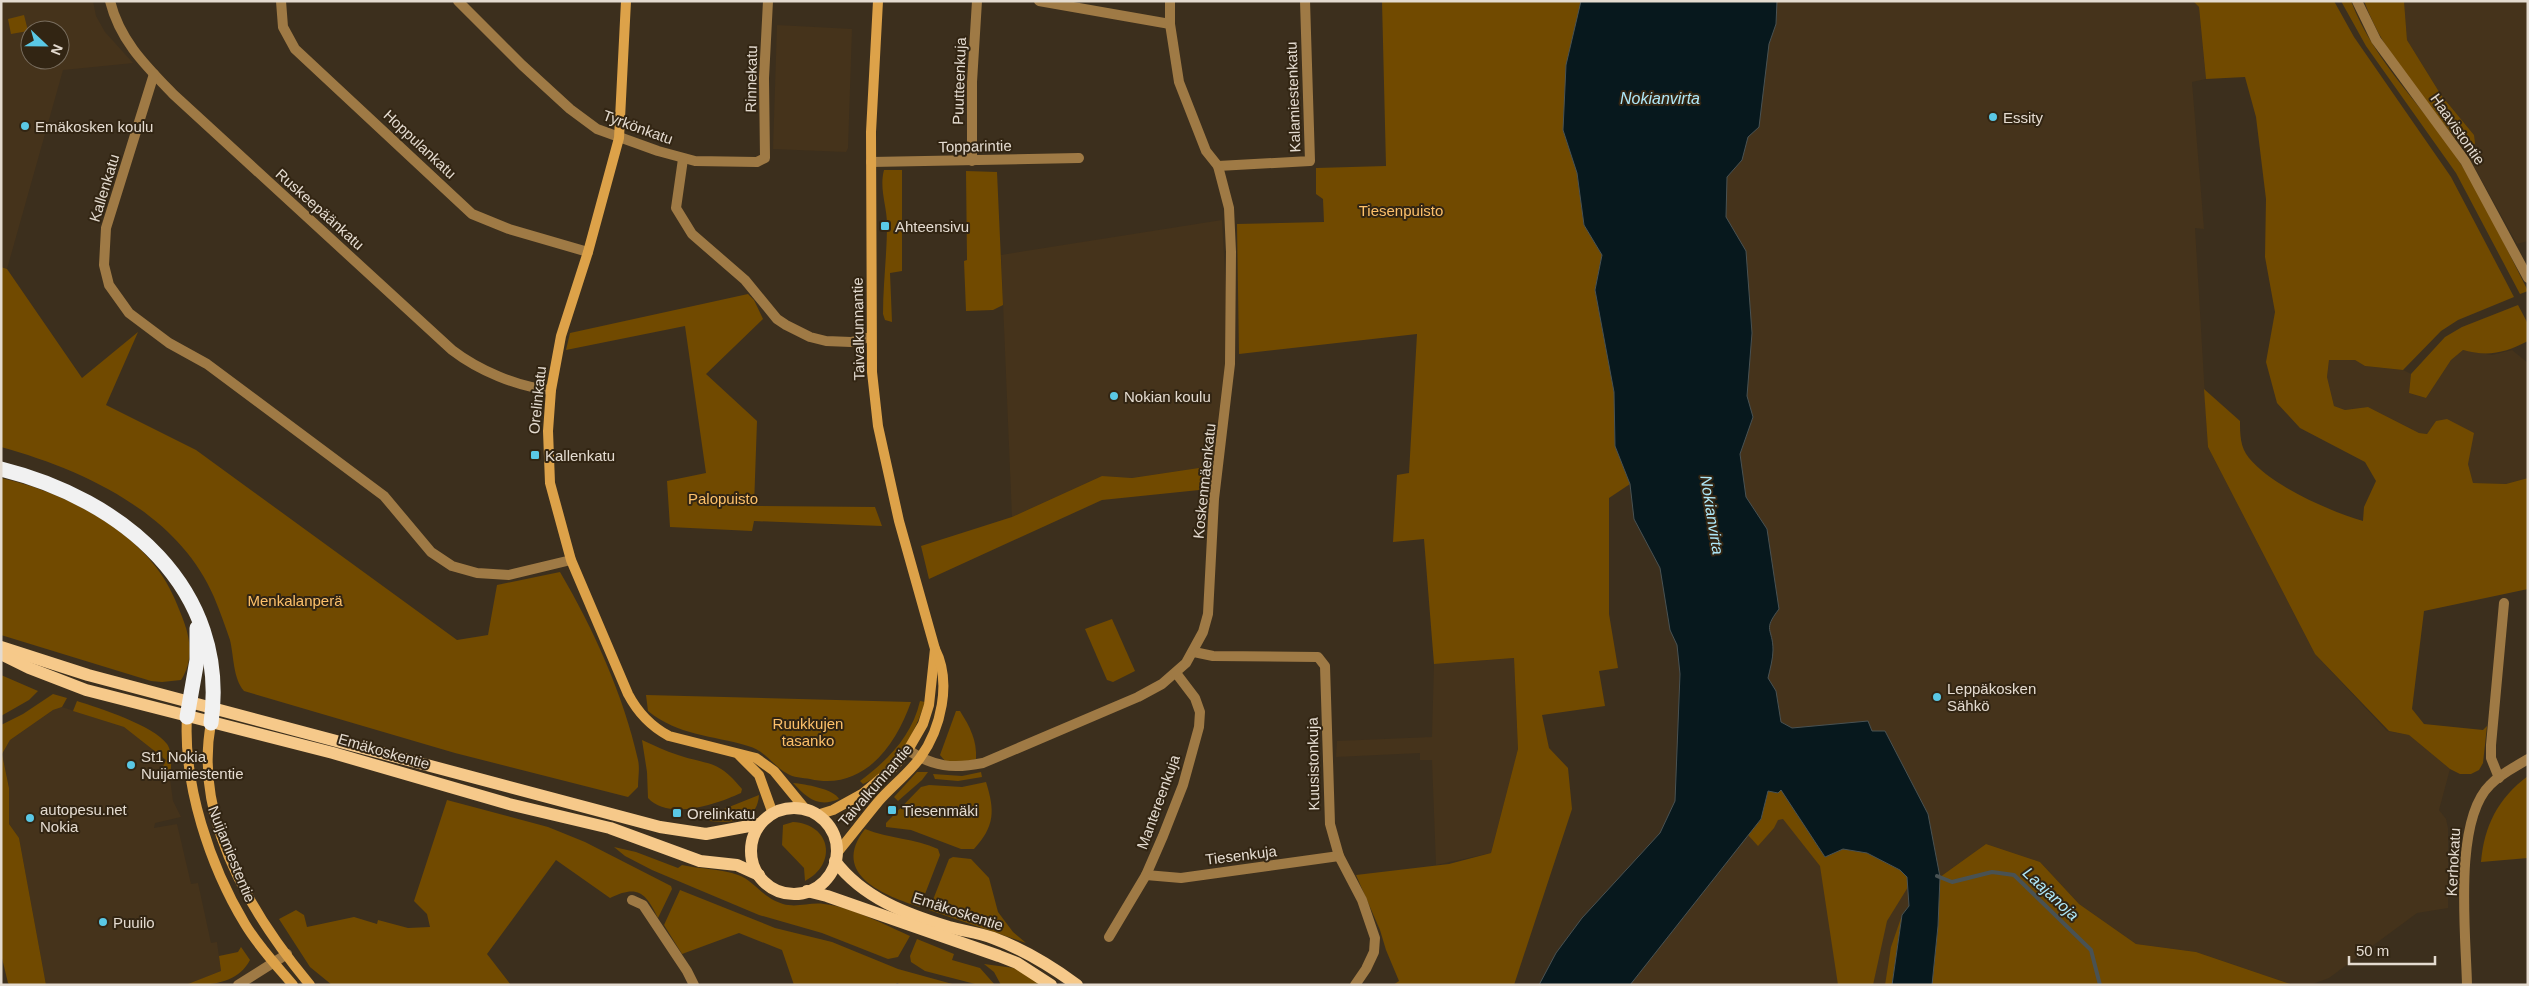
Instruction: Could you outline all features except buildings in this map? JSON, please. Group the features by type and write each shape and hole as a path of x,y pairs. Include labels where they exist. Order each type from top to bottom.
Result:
{"highway":[{"path":"1,469 45,482 95,505 149,545 173,572 206,636 211,656 214,708 211,723"},
{"path":"188,709 197,660 196,616"}],"main road":[{"name":"Orelinkatu","path":"626,1 619,138 588,252 561,336 551,390 548,432 550,483 571,560 628,694 641,714 660,731 669,736 756,758 765,763 812,812"},
{"name":"Taivalkunnantie","path":"836,857 880,800 920,758 935,728 943,692 942,662 934,649 901,528 878,426 871,337 871,162 878,1"},
{"name":"Emäkoskentie","path":"1,647 188,709 211,723 333,753 509,804 610,828 700,860 736,865 759,875"},
{"name":"Taivalkunnantie","path":"812,812 840,806 862,794 892,769 908,750 923,724 929,705 934,649"},
{"name":"Emäkoskentie","path":"1,654 28,668 86,690 188,709 214,708 660,827 706,834 760,824"},
{"name":"Nuijamiestentie","path":"188,709 186,745 194,797 207,838 230,897 247,926 293,985"},
{"name":"Nuijamiestentie","path":"211,723 207,746 207,772 216,820 246,894 310,985"},
{"name":"Orelinkatu","path":"739,755 759,775 773,814"},
{"path":"789,808 812,812 834,834 836,857 825,880 807,892 786,893 771,886 759,875 753,863 751,850 754,836 760,824 773,814 789,808"},
{"name":"Emäkoskentie","path":"836,857 855,884 878,899 931,921 1008,944 1039,959 1076,985"},
{"name":"Emäkoskentie","path":"807,892 827,896 999,956 1029,970 1051,985"}],"street":[{"name":"Ruskeepäänkatu","path":"110,1 125,39 133,52 154,74 249,165 452,350 475,365 530,386 551,390"},
{"name":"Hoppulankatu","path":"281,1 283,27 294,49 472,214 588,252"},
{"name":"Tyrkönkatu","path":"458,1 570,109 596,129 683,159 708,162 756,162 765,158"},
{"name":"Rinnekatu","path":"765,158 764,78 768,1"},
{"name":"Puutteenkuja","path":"972,161 972,82 977,1"},
{"path":"1038,1 1170,24"},
{"name":"Koskenmäenkatu","path":"908,750 934,765 951,768 982,763 1138,698 1176,673 1194,652 1208,614 1214,499 1230,364 1231,252 1229,208 1218,166 1206,151 1179,82 1170,24 1170,1"},
{"name":"Kalamiestenkatu","path":"1218,166 1310,161 1305,1"},
{"name":"Haavistontie","path":"2357,1 2376,40 2465,161 2528,278"},
{"name":"Kallenkatu","path":"154,74 106,228 104,265 109,285 129,313 170,344 207,364 384,496 431,552 452,566 477,573 510,574 571,560"},
{"name":"Topparintie","path":"871,162 1079,158"},
{"path":"683,159 676,208 692,234 745,280 777,319 810,337 851,342 871,337"},
{"path":"2499,778 2491,758 2491,745 2504,603"},
{"name":"Kuusistonkuja","path":"1194,652 1213,656 1318,657 1322,659 1326,666 1329,747 1328,810 1339,856 1362,900 1375,938 1374,952 1366,969 1355,985"},
{"name":"Mantereenkuja","path":"1109,938 1146,875 1183,785 1200,726 1200,712 1195,698 1176,673"},
{"name":"Kerhokatu","path":"2466,985 2465,872 2468,832 2475,806 2490,784 2528,759"},
{"name":"Tiesenkuja","path":"1146,875 1180,878 1339,856"},
{"path":"632,900 643,905 687,971 694,985"},
{"path":"238,985 287,954"}],"shaded area":[{"name":"Emäkosken koulu","path":"1,1 93,1 96,16 105,32 133,63 70,69 70,20 20,20 20,70 63,70 7,269 1,267"},
{"path":"1777,1 2193,1 2199,7 2206,79 2192,82 2204,229 2195,228 2208,447 2315,654 2387,731 2409,735 2450,769 2439,810 2446,819 2448,828 2448,908 2417,913 2329,978 2310,985 2293,985 2196,952 2136,944 2079,904 2040,862 1986,844 1940,877 1928,814 1872,731 1868,721 1792,728 1781,722 1776,691 1768,678 1773,649 1768,630 1779,608 1767,529 1746,497 1740,454 1753,417 1747,396 1752,333 1726,217 1727,177 1742,160 1769,44 1776,24"},
{"path":"2404,1 2528,1 2528,241 2517,244 2465,150 2472,150 2474,135 2441,95 2407,40"},
{"path":"777,25 852,29 848,148 846,152 773,149"},
{"name":"Nokian koulu","path":"1222,220 1226,292 1225,365 1212,466 1132,478 1102,476 1012,517 1001,255"},
{"path":"2463,350 2492,355 2512,350 2528,363 2528,478 2506,484 2473,483 2468,464 2436,421 2427,434 2419,433 2368,407 2345,410 2334,406 2327,377 2329,359 2355,360 2365,366 2403,370 2411,374 2409,393 2426,398 2451,360"},
{"path":"1514,658 1518,749 1491,853 1436,865 1432,760 1420,760 1420,753 1336,757 1337,741 1432,737 1434,664"},
{"path":"62,707 124,727 166,760 165,778 170,779 173,801 181,817 155,823 154,828 177,824 191,884 198,883 211,943 217,942 221,971 187,985 46,985 19,838 9,824 9,788 2,754 10,740 53,710"},
{"path":"1768,791 1843,849 1907,877 1909,906 1902,915 1892,985 1630,985 1761,819"}],"green space":[{"name":"Tiesenpuisto","path":"1382,1 1581,1 1563,130 1577,173 1584,225 1602,255 1595,290 1614,392 1615,446 1630,484 1609,498 1609,614 1618,668 1599,671 1605,706 1542,715 1549,748 1568,768 1572,809 1514,985 1393,985 1399,981 1380,930 1356,875 1449,864 1491,853 1518,749 1514,658 1434,664 1424,539 1393,542 1397,475 1409,473 1417,334 1239,354 1237,224 1324,222 1323,199 1316,194 1316,168 1386,166"},
{"path":"2193,1 2334,1 2354,37 2451,177 2514,297 2458,320 2441,331 2403,370 2365,366 2355,360 2329,360 2327,377 2334,406 2345,410 2368,407 2419,433 2427,434 2436,421 2447,419 2474,433 2468,464 2473,483 2506,484 2528,478 2528,589 2424,611 2412,709 2424,724 2483,730 2487,726 2483,763 2479,770 2471,774 2460,774 2450,769 2409,735 2389,731 2315,654 2208,447 2204,389 2240,421 2242,445 2249,458 2259,468 2286,488 2334,511 2363,521 2364,507 2376,481 2365,462 2300,428 2277,403 2266,362 2275,312 2265,257 2266,199 2256,117 2245,77 2206,79 2199,7"},
{"path":"2341,1 2351,1 2361,24 2388,67 2435,127 2464,169 2528,291 2520,294 2456,173 2366,46"},
{"path":"2364,1 2404,1 2407,40 2441,95 2474,135 2475,143 2472,150 2465,150 2408,79 2383,42"},
{"path":"24,15 25,20 20,20 20,32 11,34 8,19"},
{"path":"884,170 902,170 902,271 890,273 892,322 885,320 883,314 887,224 882,184"},
{"path":"966,171 997,172 1003,305 993,310 966,311 964,261 967,260"},
{"name":"Menkalanperä","path":"1,267 7,269 82,378 138,332 106,405 196,450 457,640 488,635 497,585 560,572 584,616 616,687 638,760 638,787 628,797 455,753 244,691 238,680 230,640 214,597 198,567 177,541 153,519 125,499 95,482 64,468 1,447"},
{"name":"Palopuisto","path":"748,294 754,300 763,319 706,374 757,421 754,506 875,507 882,526 754,521 752,531 670,527 667,481 706,473 685,326 566,350 570,333"},
{"path":"2518,305 2528,324 2528,341 2496,353 2463,350 2451,360 2426,398 2409,393 2411,374 2445,337 2462,327"},
{"path":"1212,466 1209,489 1102,500 929,579 921,546 1012,517 1102,476 1132,478"},
{"path":"1,478 24,484 69,501 112,526 132,541 149,558 169,588 186,629 190,651 188,666 181,680 151,681 1,635"},
{"path":"1112,619 1135,671 1113,682 1107,680 1085,629"},
{"path":"1,675 38,691 29,700 1,716"},
{"path":"53,694 67,698 62,707 53,710 10,740 2,754 9,788 9,824 19,838 46,985 11,985 8,983 1,954 1,725 23,714"},
{"name":"Ruukkujen tasanko","path":"646,695 911,702 896,735 874,762 861,772 846,778 829,781 792,776 754,748 696,734 672,725 648,711"},
{"path":"77,701 125,718 160,737 169,747 171,761 170,779 165,778 161,771 166,760 124,727 73,711"},
{"path":"920,701 925,702 915,727 902,750 885,770 863,784 860,781 889,756 905,736"},
{"path":"956,711 960,711 972,734 976,759 966,762 945,761 940,755"},
{"path":"642,740 673,753 719,768 742,789 741,793 719,802 693,808 668,808 657,805 648,798 647,772"},
{"path":"917,772 928,772 922,780 898,801 894,797"},
{"path":"981,772 982,777 958,781 935,779 933,774 962,776"},
{"path":"2528,776 2528,858 2481,862 2485,836 2494,814 2508,794"},
{"path":"986,782 991,801 991,818 986,833 974,849 961,849 911,830 886,827 886,823 921,787 929,785 962,787"},
{"path":"793,783 831,792 839,799 832,802 813,800"},
{"path":"1782,790 1825,857 1843,849 1867,853 1900,870 1907,877 1908,887 1887,921 1873,985 1838,985 1820,866 1783,819 1778,820 1774,828 1758,846 1748,835 1761,819 1768,791"},
{"path":"759,795 757,804 748,816 734,821 709,821 709,815"},
{"path":"447,800 548,827 585,842 671,886 672,889 658,918 649,902 640,893 628,892 610,898 556,860 487,954 511,985 332,985 310,967 279,919 296,910 304,915 307,927 354,917 377,924 378,920 408,928 430,927 427,914 414,901"},
{"path":"793,822 806,824 816,830 826,846 826,855 822,865 816,874 805,881 804,868 782,845 783,825"},
{"path":"865,829 938,849 940,855 920,907 878,890 866,881 858,871 854,859 856,845"},
{"path":"1986,844 2040,862 2079,904 2136,944 2196,952 2293,985 1932,985 1938,926 1940,877"},
{"path":"614,847 636,852 678,868 682,865 732,873 749,881 769,897 783,904 835,906 868,917 910,936 898,957 888,959 822,933 759,915 652,870 625,856"},
{"path":"953,857 971,859 989,878 998,912 1013,932 1026,943 929,910 949,859"},
{"path":"680,890 775,928 832,942 898,969 956,985 901,985 897,983 895,985 794,985 782,950 739,933 682,954 664,925"},
{"path":"1902,915 1892,985 1885,985 1891,947"},
{"path":"917,939 954,954 952,960 980,968 995,985 979,985 925,971 911,962 910,956"},
{"path":"241,947 250,960 238,974 215,983 188,984 221,971 219,956 238,952"},
{"path":"984,964 1014,968 1043,985 1001,985 994,972"}],"water":[{"name":"Nokianvirta","path":"1581,1 1777,1 1776,24 1769,44 1759,127 1748,137 1742,160 1727,177 1726,217 1746,251 1752,333 1747,396 1753,417 1740,454 1746,497 1767,529 1779,609 1770,626 1773,650 1768,678 1776,691 1781,722 1792,728 1868,721 1872,731 1885,731 1928,814 1940,877 1938,926 1932,985 1892,985 1902,915 1909,906 1907,877 1900,870 1867,853 1843,849 1825,857 1781,790 1778,793 1768,791 1761,819 1630,985 1539,985 1556,953 1582,918 1660,833 1675,801 1680,674 1677,645 1670,630 1660,568 1634,519 1630,484 1615,446 1614,392 1595,290 1602,255 1584,225 1577,173 1563,130 1566,65"}],"waterway":[{"name":"Laajanoja","path":"1937,876 1952,882 1992,872 2014,875 2091,950 2100,985"}],"place":[{"name":"Essity","path":"1993,117"},
{"name":"Emäkosken koulu","path":"25,126"},
{"name":"Ahteensivu","path":"885,226"},
{"name":"Nokian koulu","path":"1114,396"},
{"name":"Kallenkatu","path":"535,455"},
{"name":"Leppäkosken Sähkö","path":"1937,697"},
{"name":"St1 Nokia Nuijamiestentie","path":"131,765"},
{"name":"Tiesenmäki","path":"892,810"},
{"name":"Orelinkatu","path":"677,813"},
{"name":"autopesu.net Nokia","path":"30,818"},
{"name":"Puuilo","path":"103,922"}]}
